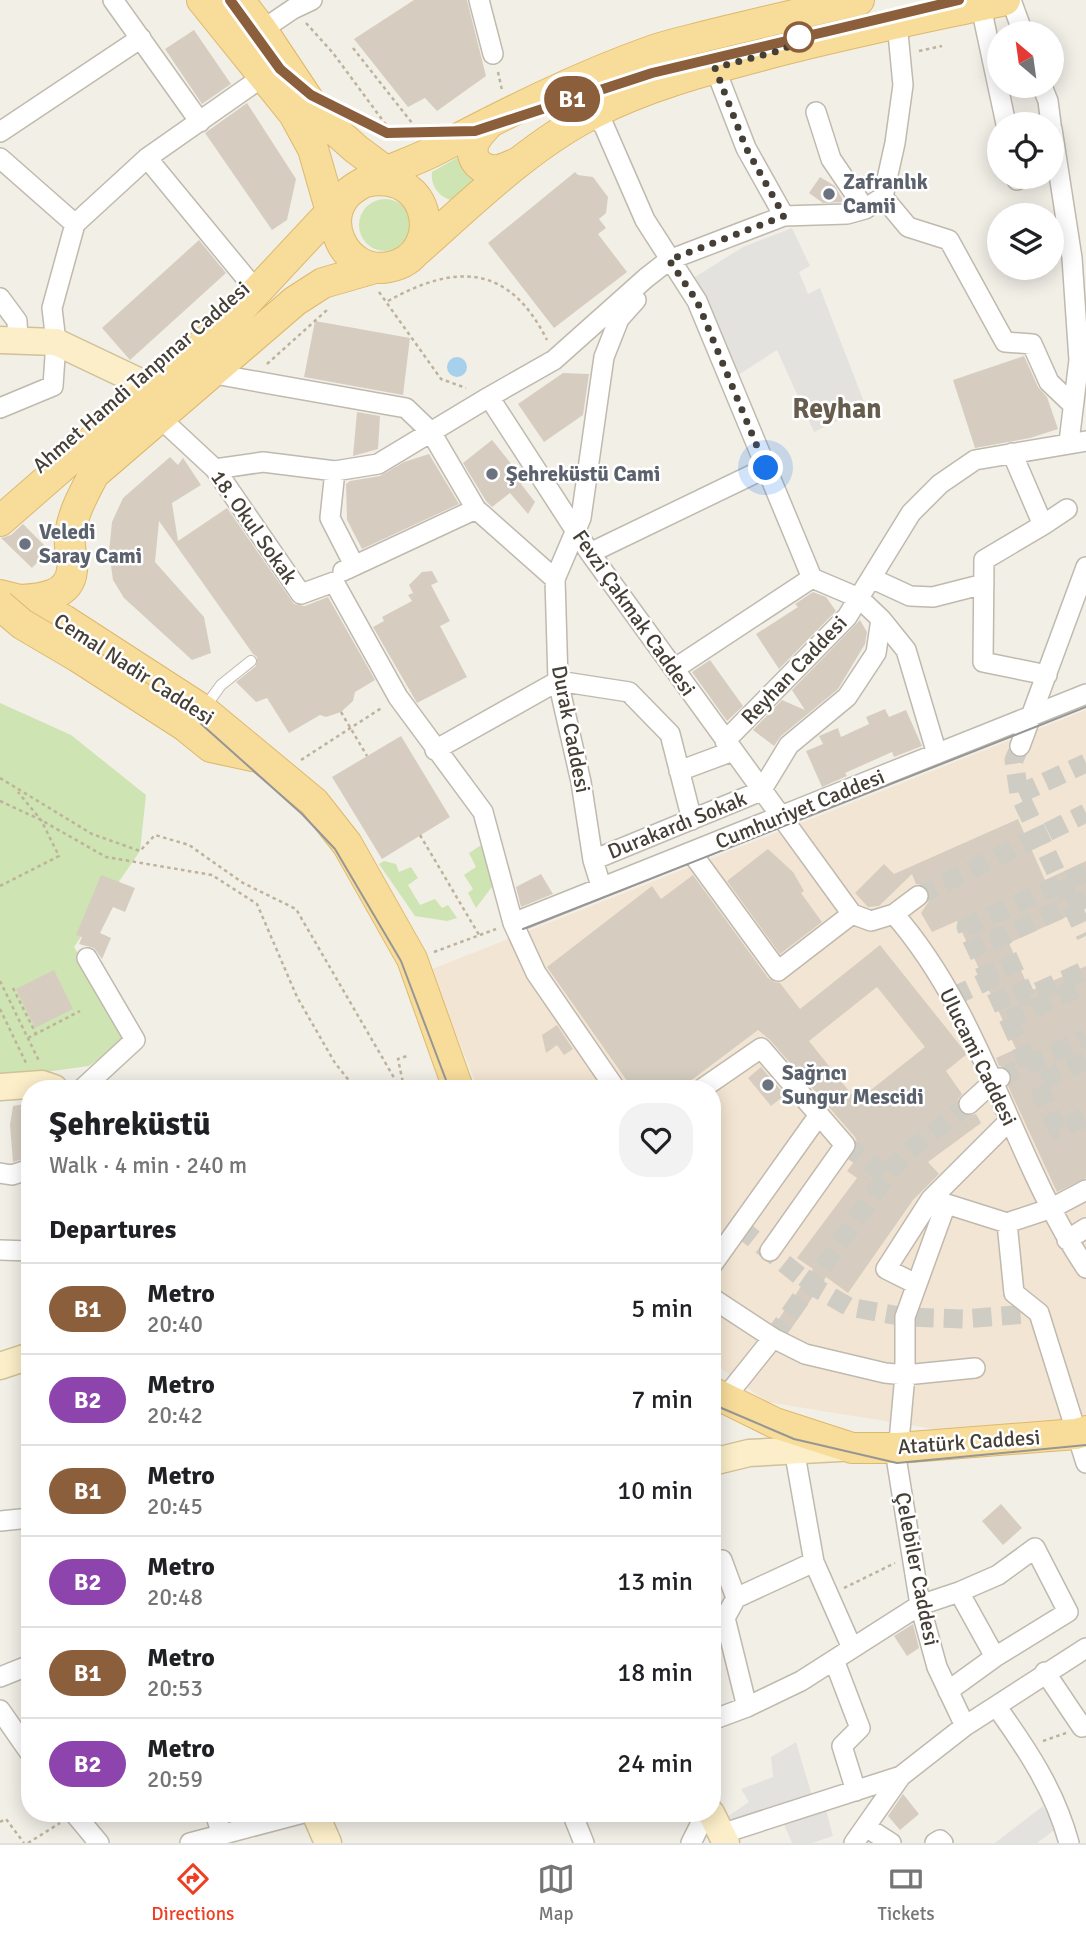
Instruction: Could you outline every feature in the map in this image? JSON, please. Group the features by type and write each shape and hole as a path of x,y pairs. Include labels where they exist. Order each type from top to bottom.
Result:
{"main road":[{"path":"202,0 294,114 313,149 361,197 417,198 425,218 422,240 415,252"},
{"path":"239,0 320,117 361,197"},
{"path":"859,0 656,49 559,88 478,128 361,197 340,243 349,255 377,280 415,252 522,160 592,114 659,84 838,35 1004,0"},
{"path":"320,117 360,139 384,147 411,147 478,128"},
{"path":"478,128 473,145 473,155 478,165 488,171 500,170 522,160"},
{"name":"Ahmet Hamdi Tanpınar Caddesi","path":"5,495 250,282 285,260 361,197"},
{"name":"Ahmet Hamdi Tanpınar Caddesi","path":"0,521 229,321 285,260"},
{"name":"Ahmet Hamdi Tanpınar Caddesi","path":"7,600 46,598 65,587 73,571 69,537 79,501 94,474 209,373 295,301 323,283 377,280"},
{"path":"9,340 56,342 136,380"},
{"name":"Cemal Nadir Caddesi","path":"7,600 22,624 78,657 194,718 211,747 269,766 314,802 347,844 412,959 455,1080"},
{"path":"0,1087 21,1086"},
{"path":"0,1366 21,1359"},
{"path":"721,1396 775,1423 852,1448"},
{"name":"Atatürk Caddesi","path":"852,1448 898,1448 1081,1433"},
{"path":"721,1460 750,1453 794,1449 852,1448"},
{"path":"319,1822 328,1843"}],"street":[{"path":"113,0 200,122"},
{"path":"262,30 312,0"},
{"path":"479,0 493,54"},
{"path":"1011,0 1019,21"},
{"path":"984,21 1003,112"},
{"path":"215,469 263,462 335,471 378,464 554,360 669,260 784,216 847,214 865,209 883,197 895,143 903,85 897,23"},
{"path":"0,132 141,38"},
{"path":"715,68 746,148 784,216"},
{"path":"0,408 53,386 56,342 52,308 75,224 147,158 264,76"},
{"path":"816,112 831,159 865,209"},
{"path":"592,114 604,126 645,220 697,301 812,578 859,597 906,650 937,754"},
{"path":"0,158 75,224"},
{"path":"147,158 250,282"},
{"path":"1061,189 1072,258 1079,360 1073,405 1077,441"},
{"path":"883,197 908,227 949,240 1006,342 1032,344 1049,382 1073,405"},
{"name":"Durak Caddesi","path":"601,886 593,860 582,782 558,681 555,579 581,518 604,357 619,320 669,260"},
{"path":"0,298 17,321 9,340"},
{"path":"209,373 406,408 431,432 476,509 555,579"},
{"name":"Fevzi Çakmak Caddesi","path":"489,397 576,533 783,821"},
{"name":"18. Okul Sokak","path":"159,417 215,469 301,594 334,582"},
{"name":"Reyhan Caddesi","path":"729,746 847,617 911,513 940,484 975,460 1077,441"},
{"path":"1012,453 1043,525"},
{"path":"590,553 766,468"},
{"path":"335,471 330,518 354,565"},
{"path":"476,509 339,572 334,582 398,697 483,812 513,923 536,974 609,1080"},
{"path":"1047,675 983,662 984,560 1067,509"},
{"path":"1020,746 1086,566"},
{"path":"674,669 812,578"},
{"path":"871,578 911,596 933,597 984,584"},
{"path":"761,791 789,745 847,697 876,653 881,619"},
{"path":"435,750 558,681 629,692 670,734 692,820"},
{"name":"Cumhuriyet Caddesi","path":"513,923 691,852 783,821 937,754 1086,694"},
{"path":"679,771 729,746"},
{"name":"Durakardı Sokak","path":"593,860 761,791"},
{"path":"783,821 852,914 870,921 894,914 918,896"},
{"path":"691,852 778,971 852,914"},
{"name":"Ulucami Caddesi","path":"894,914 916,940 962,1013 997,1080 1010,1120 1067,1240 1086,1268"},
{"path":"87,958 135,1040 92,1080"},
{"path":"715,1080 761,1048 845,1145 771,1251"},
{"path":"969,1104 997,1080"},
{"path":"721,1252 820,1115"},
{"path":"916,1284 886,1269 939,1201 1010,1120"},
{"path":"0,1173 12,1175 21,1172"},
{"path":"939,1201 1007,1223 1052,1208 1086,1190"},
{"name":"Çelebiler Caddesi","path":"939,1201 905,1317 905,1375 897,1463 920,1605 937,1667 965,1726"},
{"path":"1007,1223 1014,1293 1039,1313 1081,1433 1086,1463"},
{"path":"1067,1240 1086,1228"},
{"path":"0,1250 21,1251"},
{"path":"721,1304 773,1338 805,1354 861,1368 905,1375 975,1368"},
{"path":"721,1393 773,1338"},
{"path":"794,1449 814,1562 852,1648"},
{"path":"0,1521 21,1519"},
{"path":"721,1717 801,1681 920,1605 998,1575 1035,1548 1068,1612 995,1657 948,1691"},
{"path":"722,1560 736,1598"},
{"path":"747,1707 725,1618 736,1598 814,1562"},
{"path":"959,1592 995,1657"},
{"path":"891,1843 860,1835 901,1776 965,1726 1086,1648"},
{"path":"834,1660 860,1728 842,1746 856,1791"},
{"path":"0,1677 21,1669"},
{"path":"1045,1672 1084,1726"},
{"path":"996,1706 1045,1779 1070,1843 1086,1838"},
{"path":"0,1710 21,1739"},
{"path":"691,1843 716,1826 856,1791 901,1776"},
{"path":"82,1822 99,1843"},
{"path":"218,1822 222,1835"},
{"path":"190,1843 270,1822"},
{"path":"576,1822 584,1843"},
{"path":"935,1843 940,1840 943,1843"}],"lane":[{"path":"194,718 221,685 251,661"}],"path":[{"path":"293,9 333,53 395,137"},
{"path":"915,52 942,46"},
{"path":"354,47 416,128"},
{"path":"493,54 503,93"},
{"path":"386,302 411,288 451,275 489,280 504,287 523,303 539,324 554,360"},
{"path":"377,280 386,302 441,379 489,397"},
{"path":"263,368 335,302"},
{"path":"269,766 351,728 398,697"},
{"path":"341,712 367,756"},
{"path":"0,778 92,834 140,851 155,835 189,845 243,883 296,909 397,1080"},
{"path":"0,886 59,856 41,820 16,790"},
{"path":"0,801 41,820 106,857 212,875 257,904 297,997 335,1063 349,1080"},
{"path":"420,835 480,935"},
{"path":"412,959 513,923"},
{"path":"0,981 48,1078"},
{"path":"13,988 36,1034"},
{"path":"0,1009 27,1067 35,1068"},
{"path":"28,1038 80,1011"},
{"path":"401,1080 398,1059 407,1056"},
{"path":"829,1595 912,1554"},
{"path":"1026,1747 1084,1726"},
{"path":"0,1822 6,1819 26,1843 60,1822"}],"shaded area":[{"path":"792,228 810,266 799,272 808,294 820,288 866,407 814,432 777,350 737,376 692,279 743,247"},
{"path":"1086,710 1086,1420 934,1429 767,1402 721,1369 721,1080 475,1080 430,970"},
{"path":"796,1742 813,1799 728,1824 727,1817 749,1802 741,1789 773,1777 771,1757"},
{"path":"825,1806 833,1836 812,1843 792,1843 782,1820"},
{"path":"1043,1806 1057,1828 1037,1843 995,1843"}],"green space":[{"path":"458,157 477,183 455,201 445,198 437,191 432,172"},
{"path":"385,199 395,201 403,207 409,215 409,235 403,243 395,249 385,251 375,249 367,243 361,235 359,225 361,215 367,207 375,201"},
{"path":"0,703 71,735 146,795 140,851 74,947 130,1036 89,1066 0,1078"},
{"path":"483,844 494,884 476,908 468,893 473,889 464,875 476,867 469,853"},
{"path":"384,861 396,864 399,872 411,867 418,878 408,885 420,905 435,899 442,908 448,905 457,918 447,921 415,916 379,864"}],"water":[{"path":"457,357 464,360 467,367 464,374 457,377 450,374 447,367 450,360"}],"building":[{"path":"414,0 467,0 486,76 437,111 425,98 408,107 354,39"},
{"path":"194,30 231,84 202,104 165,49"},
{"path":"247,103 296,179 287,220 272,230 205,133"},
{"path":"575,172 593,177 608,197 606,213 599,219 606,228 598,234 627,272 554,328 488,243"},
{"name":"Zafranlık Camii","path":"820,177 835,186 844,202 823,203 809,193"},
{"path":"199,240 226,273 130,360 102,328"},
{"path":"315,321 410,338 403,395 304,377"},
{"path":"1024,356 1038,387 1047,397 1058,429 1030,438 975,448 953,380"},
{"path":"563,373 589,374 583,415 544,442 518,404"},
{"path":"357,412 380,416 378,449 353,456"},
{"name":"Şehreküstü Cami","path":"492,440 525,481 521,484 535,502 528,514 510,493 492,507 463,463"},
{"path":"429,454 459,504 362,549 347,520 346,484 380,476 404,462"},
{"path":"170,457 178,465 183,458 201,485 172,503 178,541 227,508 294,604 305,606 328,597 375,680 355,692 353,701 341,712 326,717 320,715 289,733 267,698 256,702 236,682 256,666 257,657 159,521 155,562 204,617 211,653 192,660 124,598 113,580 109,552 112,522 123,498"},
{"name":"Veledi Saray Cami","path":"23,524 49,550 32,568 1,538 11,535"},
{"path":"432,571 438,582 431,585 450,621 440,626 467,677 417,703 373,627 384,621 382,617 412,601 408,595 413,593 409,585 422,572"},
{"path":"813,592 826,597 836,611 779,669 756,634 798,607 795,604"},
{"path":"860,620 867,632 865,644 838,689 781,736 774,746 753,730 782,700 805,710 792,690"},
{"path":"710,660 743,706 727,721 692,672"},
{"path":"885,709 889,717 906,710 922,746 894,757 892,752 845,773 847,776 822,787 806,751 823,744 819,736 838,728 841,737 869,724 866,717"},
{"path":"401,736 450,817 382,859 332,777"},
{"path":"1018,819 1045,880 1086,861 1086,908 1009,943 1030,991 1086,966 1086,1178 1057,1192 1008,1086 1012,1079 1011,1073 1006,1067 999,1066 996,1058 1016,1049 957,921 932,932 921,913 930,894 923,885 916,884 912,874 879,906 868,907 855,893 884,864 894,874"},
{"path":"768,849 793,872 804,891 801,893 822,922 780,954 727,881"},
{"path":"541,874 553,894 521,907 516,887"},
{"path":"101,875 135,888 125,912 113,907 100,933 111,938 102,959 94,948 79,944 82,937 76,935"},
{"path":"693,875 768,978 780,983 800,1009 880,945 967,1054 946,1071 962,1094 957,1101 960,1112 966,1116 976,1114 981,1123 928,1162 939,1174 913,1200 848,1293 826,1277 791,1329 778,1320 813,1269 797,1258 857,1178 847,1171 859,1155 855,1137 770,1040 758,1030 692,1080 626,1080 547,967 652,886 661,899","holes":["877,987 925,1047 857,1101 809,1041"]},
{"path":"54,970 73,1009 35,1028 16,989"},
{"path":"557,1025 573,1049 564,1055 557,1045 546,1053 542,1035"},
{"name":"Sağrıcı Sungur Mescidi","path":"761,1067 785,1095 771,1106 748,1078"},
{"path":"21,1105 21,1160 13,1162 10,1125 13,1106"},
{"path":"1001,1504 1022,1528 1003,1545 982,1521"},
{"path":"913,1624 919,1648 907,1656 894,1636"},
{"path":"903,1794 919,1814 900,1830 888,1816"}],"tunnel":[{"path":"1020,746 1014,760 1019,794 1086,936"},
{"path":"1019,794 1086,763"},
{"path":"918,896 1086,813"},
{"path":"1086,872 966,927 1009,1020 1086,984"},
{"path":"1086,898 999,937 1026,997 1086,970"},
{"path":"952,997 1000,975"},
{"path":"1009,1020 1029,1065"},
{"path":"1000,1078 1086,1038"},
{"path":"1086,1060 1037,1083 1058,1130 1086,1117"},
{"path":"773,1338 887,1175 908,1151 969,1104"},
{"path":"845,1145 887,1175"},
{"path":"739,1227 811,1285 849,1307 905,1317 963,1319 1039,1313"}],"tram line":[{"path":"0,610 57,628 190,714 302,814 335,849 401,961 446,1080"},
{"path":"523,929 1086,707"},
{"path":"721,1408 794,1439 897,1463 1086,1445"}],"metro line":[{"name":"B1","path":"230,0 280,69 311,95 387,133 475,131 652,73 959,0"}],"place":[{"name":"Zafranlık Camii","path":"829,194"},
{"name":"Şehreküstü Cami","path":"492,474"},
{"name":"Veledi Saray Cami","path":"25,544"},
{"name":"Sağrıcı Sungur Mescidi","path":"768,1085"}],"district":[{"name":"Reyhan","path":"837,408"}],"route":[{"path":"766,468 697,301 669,260 784,216 746,148 715,68 785,49 799,37"}]}
